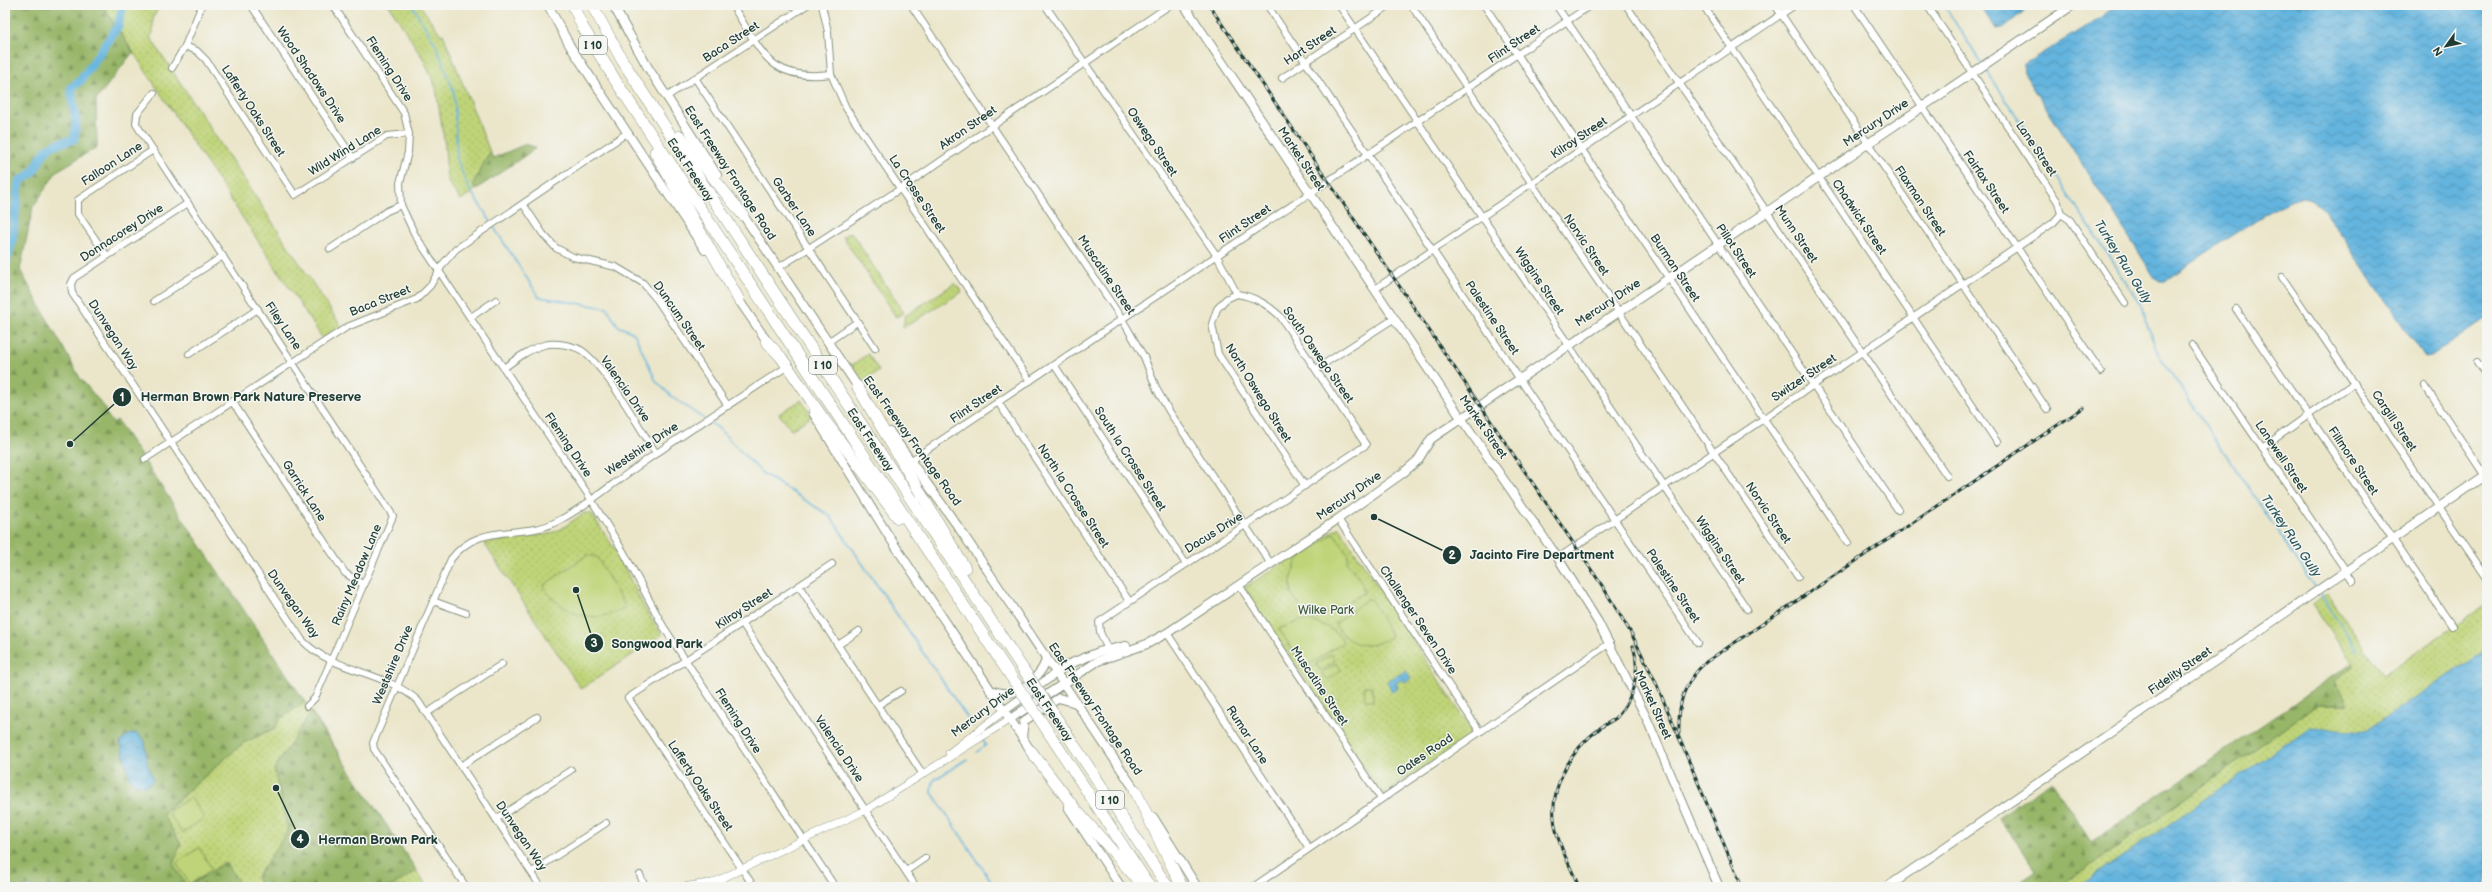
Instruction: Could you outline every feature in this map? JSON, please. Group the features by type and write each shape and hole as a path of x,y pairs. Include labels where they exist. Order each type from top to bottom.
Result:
{"highway":[{"name":"East Freeway","path":"573,5 582,26 617,83 1150,887"},
{"name":"East Freeway","path":"592,5 635,79 1168,887"},
{"path":"635,79 743,215"},
{"path":"617,83 739,300"},
{"path":"766,341 966,608"},
{"path":"857,386 1011,651"},
{"path":"1031,751 1076,810 1114,851 1143,887"},
{"path":"1135,790 1182,887"}],"main road":[{"path":"548,5 570,46 785,368 888,535 1121,887"},
{"name":"East Freeway Frontage Road","path":"613,5 627,33 666,97 778,268 857,386 959,528 1135,790 1197,887"},
{"name":"Market Street","path":"1184,5 1461,418 1558,558 1610,643 1646,717 1719,887"},
{"name":"Mercury Drive","path":"1010,719 1063,683 1098,662 1147,644 1167,633 1338,519 1403,473 1418,460 1431,439 1461,418 1568,344 2073,5"},
{"name":"Fidelity Street","path":"1887,887 2331,580 2486,476"},
{"name":"Mercury Drive","path":"1004,711 1067,665 1108,650 1167,633"},
{"path":"990,690 1005,693 1017,690 1039,673 1046,664 1046,657"},
{"path":"1023,739 1022,724 1027,718 1059,698 1077,704"}],"street":[{"path":"172,68 185,46 202,5"},
{"name":"Wood Shadows Drive","path":"251,5 353,158"},
{"name":"Fleming Drive","path":"333,5 404,113 409,134 408,152 400,183 401,205 415,235 471,317 590,499 623,551 662,626 835,887"},
{"path":"732,5 767,58 779,68 793,75 813,76 831,74"},
{"name":"Baca Street","path":"666,97 807,5"},
{"name":"La Crosse Street","path":"822,5 828,32 831,74 846,108 1030,381"},
{"name":"Muscatine Street","path":"911,5 1122,319 1144,357 1157,390 1169,411 1271,564"},
{"name":"Oswego Street","path":"1045,5 1217,256 1238,294"},
{"name":"Akron Street","path":"778,268 900,189 1170,5"},
{"name":"Palestine Street","path":"1267,5 1698,643"},
{"name":"Wiggins Street","path":"1339,5 1747,609"},
{"name":"Hart Street","path":"1282,78 1390,5"},
{"name":"Norvic Street","path":"1411,5 1798,577"},
{"name":"Burman Street","path":"1484,5 1848,543"},
{"name":"Pillot Street","path":"1556,5 1898,510"},
{"name":"Flint Street","path":"910,461 1030,381 1056,366 1122,319 1592,5"},
{"name":"Munn Street","path":"1626,5 1947,476"},
{"name":"Chadwick Street","path":"1703,5 1997,442"},
{"name":"Flaxman Street","path":"1775,5 2047,409"},
{"name":"Kilroy Street","path":"1375,289 1795,5"},
{"name":"Fairfax Street","path":"1854,5 1921,107 2101,372"},
{"name":"Lane Street","path":"1927,5 1975,71 2058,202 2062,214 2070,220 2125,303"},
{"name":"Lafferty Oaks Street","path":"185,46 197,51 206,60 295,195"},
{"name":"Garber Lane","path":"695,78 875,348"},
{"name":"Filey Lane","path":"154,92 137,114 135,120 153,150 393,516"},
{"name":"Baca Street","path":"145,459 347,327 414,301 430,286 439,271 456,249 627,133"},
{"name":"Wild Wind Lane","path":"295,195 387,136 409,134"},
{"name":"Falloon Lane","path":"107,256 78,214 78,200 153,150"},
{"name":"Donnacorey Drive","path":"71,284 74,278 188,203"},
{"name":"Duncum Street","path":"523,204 543,234 556,248 573,257 616,267 643,283 658,301 728,406"},
{"path":"330,249 387,211 401,205"},
{"name":"Switzer Street","path":"1558,558 2053,223 2062,214"},
{"path":"154,301 223,256"},
{"name":"Cargill Street","path":"2282,277 2487,578"},
{"name":"Dunvegan Way","path":"71,284 72,293 302,640 314,651 411,695 427,713 541,887"},
{"name":"South Oswego Street","path":"1238,294 1250,296 1268,305 1280,316 1366,446"},
{"name":"North Oswego Street","path":"1238,294 1226,300 1217,309 1212,324 1218,354 1305,486"},
{"path":"471,317 496,300"},
{"path":"189,354 258,309"},
{"name":"Fillmore Street","path":"2236,309 2452,626"},
{"path":"1316,369 1395,318"},
{"path":"828,342 857,322"},
{"name":"Valencia Drive","path":"504,368 525,354 544,344 565,345 584,352 600,368 656,453"},
{"name":"Lanewell Street","path":"2192,345 2353,581"},
{"path":"2477,362 2487,376"},
{"name":"South la Crosse Street","path":"1056,366 1186,564"},
{"name":"Westshire Drive","path":"466,887 374,749 373,743 451,560 462,547 493,533 548,527 696,426 785,368"},
{"path":"2262,448 2354,383"},
{"path":"2425,386 2486,476"},
{"name":"Garrick Lane","path":"232,401 345,573 364,585"},
{"name":"North la Crosse Street","path":"998,402 1130,601"},
{"name":"Dacus Drive","path":"1108,650 1100,632 1099,622 1366,446"},
{"name":"Rainy Meadow Lane","path":"307,706 315,698 393,516"},
{"name":"Challenger Seven Drive","path":"1338,519 1480,732"},
{"name":"Kilroy Street","path":"628,698 832,564"},
{"name":"Muscatine Street","path":"1239,585 1381,799"},
{"path":"799,586 924,772"},
{"path":"433,601 466,613"},
{"name":"Valencia Drive","path":"742,623 916,887"},
{"path":"838,645 859,631"},
{"name":"Rumar Lane","path":"1167,633 1309,848"},
{"name":"Oates Road","path":"1253,887 1610,643"},
{"path":"427,713 502,664"},
{"path":"878,705 901,691"},
{"name":"Lafferty Oaks Street","path":"628,698 754,887"},
{"name":"Mercury Drive","path":"924,772 1004,711"},
{"path":"461,766 537,717"},
{"name":"Mercury Drive","path":"683,887 706,885 742,870 866,810 924,772 968,747 1010,719"},
{"path":"496,819 570,770"},
{"path":"532,872 606,823"},
{"path":"906,871 925,858"},
{"path":"640,875 645,887"}],"green space":[{"path":"5,5 102,5 133,52 96,100 97,147 57,171 33,207 20,270 80,378 107,410 105,412 113,423 117,420 305,702 280,719 275,728 243,743 162,813 181,844 173,864 187,887 5,887"},
{"path":"102,5 160,5 153,18 153,33 150,37 341,326 323,339"},
{"path":"389,5 420,5 441,35 443,34 490,152 473,184 475,190 461,200 449,184 447,177 445,146 436,88 424,60"},
{"path":"526,144 536,148 475,190 473,184 490,152 493,158"},
{"path":"851,232 904,313 896,317 843,237"},
{"path":"955,283 962,292 903,328 905,316"},
{"path":"868,354 879,371 860,384 849,367"},
{"path":"801,400 812,416 791,430 779,414"},
{"path":"584,513 591,513 616,551 644,607 662,635 581,689 484,543 549,534 561,529"},
{"name":"Wilke Park","path":"1339,527 1472,731 1470,736 1382,795 1244,588"},
{"path":"1334,533 1348,554 1347,562 1362,583 1364,593 1315,619 1308,618 1291,593 1291,581 1297,560"},
{"path":"587,555 597,557 626,608 602,616 580,615 570,611 560,604 543,586"},
{"path":"2327,593 2383,675 2487,605 2487,887 2060,887 2317,705 2348,705 2334,681 2354,665 2313,604"},
{"path":"1367,599 1371,599 1391,636 1375,644 1367,645 1353,642 1346,638 1335,624"},
{"path":"1300,621 1313,622 1324,626 1335,632 1343,642 1304,668 1279,629"},
{"path":"1331,654 1335,661 1321,671 1316,664"},
{"path":"1337,663 1341,670 1327,680 1322,673"},
{"path":"2353,663 2355,666 2335,681 2348,705 2317,705 2060,887 2011,887 2037,870 1998,817 2052,781 2091,842"},
{"path":"1364,686 1372,686 1373,701 1365,700"},
{"path":"305,702 427,887 242,887 225,863 187,887 173,864 162,814 243,743 274,728 280,719"},
{"path":"311,712 417,871 390,887 262,887 256,878 288,831 274,769"},
{"path":"191,797 204,818 182,833 168,812"},
{"path":"199,848 212,869 190,884 176,863"},
{"path":"225,862 242,887 189,887"}],"water":[{"path":"1979,5 2032,5 2003,28 1996,29"},
{"path":"2117,5 2487,5 2487,318 2431,356 2424,357 2324,210 2314,201 2305,198 2290,201 2255,220 2165,281 2160,281 2155,278 2024,73 2023,65 2101,17"},
{"path":"2487,649 2487,887 2078,887 2310,727 2366,731"},
{"path":"1406,671 1411,678 1405,682 1403,679 1396,683 1398,688 1392,692 1387,681"},
{"path":"137,733 145,741 147,762 153,780 147,786 132,783 120,742 128,735"}],"waterway":[{"path":"5,265 12,242 19,181 35,169 42,156 50,147 55,144 74,139 76,123 71,88 81,80 118,26 123,5"},
{"path":"412,5 435,43 454,92 457,159 468,187 491,222"},
{"name":"Turkey Run Gully","path":"1944,5 1981,63"},
{"name":"Turkey Run Gully","path":"1985,68 2143,308 2147,327 2160,357 2316,588"},
{"path":"493,226 539,297 607,308 618,326 634,333 656,381 672,397 704,419"},
{"path":"5,241 12,242"},
{"path":"707,421 717,427 762,473 830,516 973,726"},
{"name":"Turkey Run Gully","path":"2319,592 2358,651"},
{"path":"977,752 986,745 983,740"},
{"path":"967,759 934,780 931,791 995,887"}],"railway":[{"path":"1209,5 1603,587 1631,633 1656,683 1742,887"},
{"path":"1679,733 1681,703 1687,686 1698,670 1706,662 2083,408"},
{"path":"1579,887 1557,836 1554,818 1556,793 1565,768 1572,757 1589,737 1617,717 1628,701 1632,693 1636,674 1633,646"}],"place":[{"name":"Herman Brown Park Nature Preserve","path":"70,444"},
{"name":"Jacinto Fire Department","path":"1374,517"},
{"name":"Songwood Park","path":"576,590"},
{"name":"Herman Brown Park","path":"276,788"}]}
